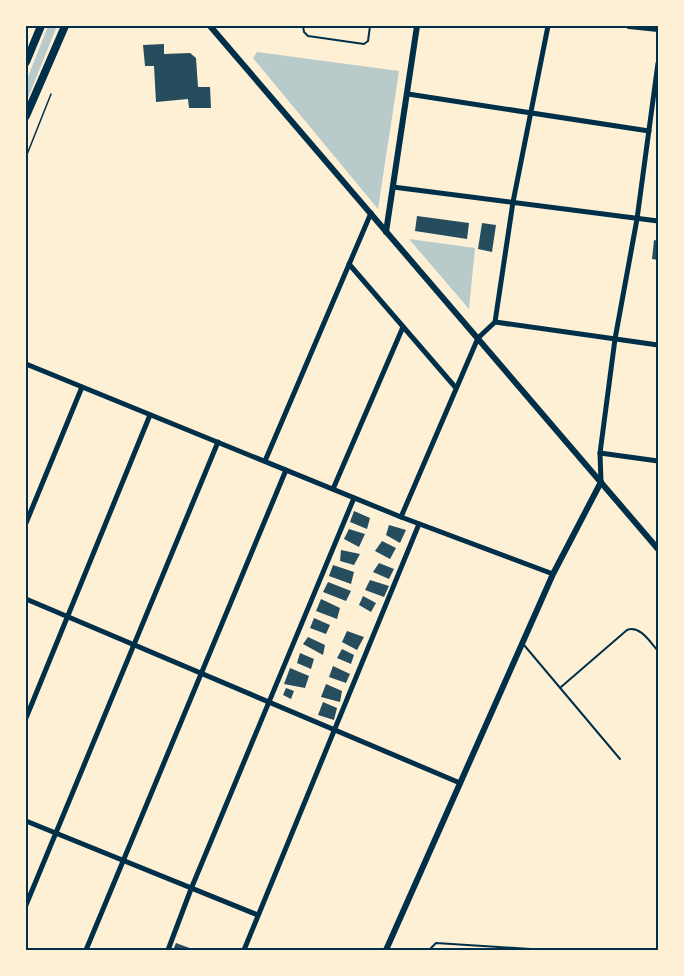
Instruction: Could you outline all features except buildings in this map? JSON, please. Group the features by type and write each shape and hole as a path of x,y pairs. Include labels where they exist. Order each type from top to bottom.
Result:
{"main road":[{"path":"26,62 41,26"},
{"path":"26,116 65,26"}],"street":[{"path":"210,26 658,549"},
{"path":"386,232 417,26"},
{"path":"401,517 478,338 495,322 513,202 548,26"},
{"path":"629,26 658,29"},
{"path":"386,951 553,574 601,482 600,453 615,339 637,219 658,63"},
{"path":"408,94 649,131"},
{"path":"393,187 658,221"},
{"path":"264,461 371,213"},
{"path":"349,264 456,388"},
{"path":"495,322 658,345"},
{"path":"333,489 404,327"},
{"path":"26,364 401,517 553,574"},
{"path":"26,523 82,387"},
{"path":"26,718 150,415"},
{"path":"26,905 218,442"},
{"path":"600,453 658,461"},
{"path":"86,951 286,470"},
{"path":"168,951 191,889 354,498"},
{"path":"244,951 419,524"},
{"path":"26,599 460,783"},
{"path":"26,821 258,915"}],"lane":[{"path":"303,26 308,36 364,44 368,41 370,26"},
{"path":"560,688 632,628 638,630 658,649"},
{"path":"522,643 620,759"},
{"path":"429,951 436,943 546,951"}],"path":[{"path":"26,157 51,94"}],"shaded area":[{"path":"48,26 57,26 26,103 26,82"},
{"path":"257,52 399,71 378,209 253,58"},
{"path":"409,239 475,248 469,309"}]}
